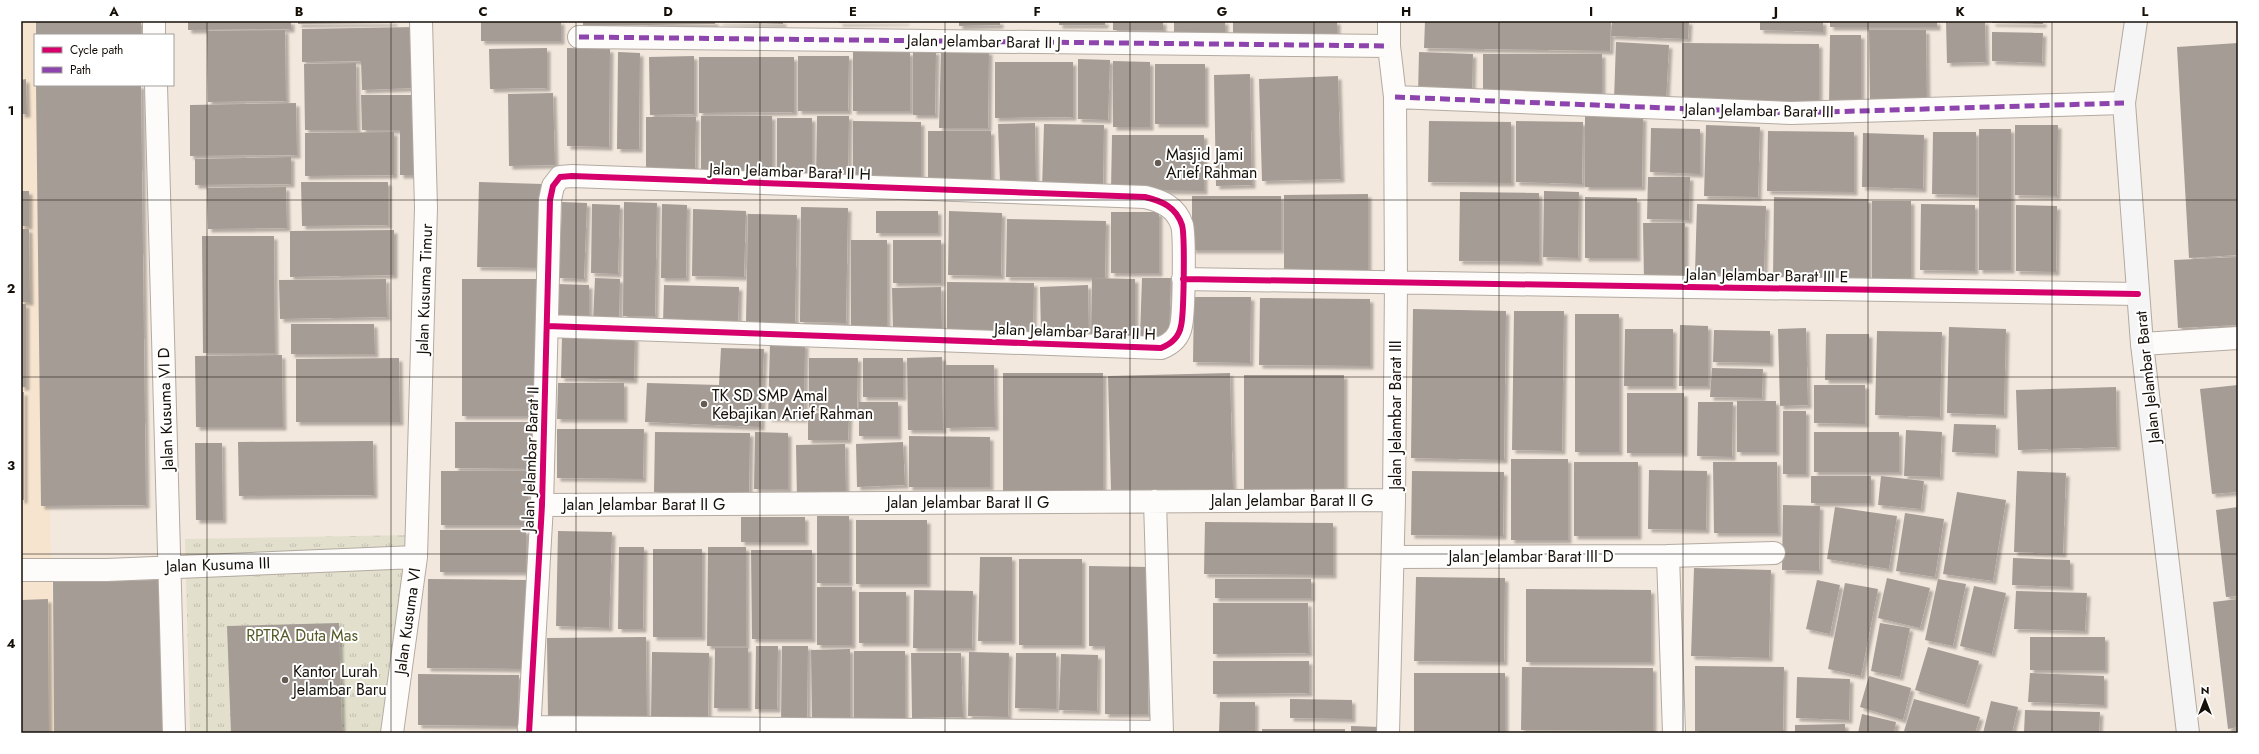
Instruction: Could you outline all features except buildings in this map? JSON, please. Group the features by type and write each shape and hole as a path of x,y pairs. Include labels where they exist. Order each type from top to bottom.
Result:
{"street":[{"path":"154,21 154,34"},
{"name":"Jalan Kusuma Timur","path":"416,557 426,208 421,21"},
{"name":"Jalan Jelambar Barat III","path":"1388,733 1393,557 1396,284 1395,97 1389,46 1389,21"},
{"name":"Jalan Jelambar Barat","path":"2136,21 2124,103 2142,344 2188,733"},
{"name":"Jalan Jelambar Barat II J","path":"579,37 1389,46"},
{"name":"Jalan Kusuma VI D","path":"156,86 174,733"},
{"name":"Jalan Jelambar Barat III","path":"1395,97 1791,113 2124,103"},
{"name":"Jalan Jelambar Barat II H","path":"547,326 1161,348 1170,344 1181,327 1183,279 1182,226 1171,208 1161,201 1145,198 572,176 560,177 554,186"},
{"name":"Jalan Jelambar Barat II","path":"529,730 542,504 550,200 554,186"},
{"name":"Jalan Jelambar Barat III E","path":"1183,279 1396,284 1441,282 2138,294"},
{"path":"2142,344 2238,338"},
{"name":"Jalan Jelambar Barat II G","path":"542,504 1394,500"},
{"path":"529,730 1162,733 1156,501"},
{"name":"Jalan Jelambar Barat III D","path":"1393,557 1774,554"},
{"path":"1668,556 1674,733"},
{"name":"Jalan Kusuma III","path":"21,570 107,570 170,566 416,557"},
{"name":"Jalan Kusuma VI","path":"392,733 416,557"}],"shaded area":[{"path":"21,21 36,21 36,34 34,34 34,86 38,86 56,733 21,733"}],"green space":[{"name":"RPTRA Duta Mas","path":"410,535 394,733 190,733 185,539"}],"marked path":[{"path":"579,37 1389,46"},
{"path":"1395,97 1791,113 2124,103"}],"cycle path":[{"path":"529,733 542,505 550,200 553,186 560,177 572,176 1145,197 1163,203 1172,209 1182,225 1184,243 1184,275 1181,326 1174,340 1161,348 547,326"},
{"path":"1183,279 2138,294"}],"place":[{"name":"Masjid Jami Arief Rahman","path":"1158,163"},
{"name":"TK SD SMP Amal Kebajikan Arief Rahman","path":"704,404"},
{"name":"Kantor Lurah Jelambar Baru","path":"285,680"}]}
